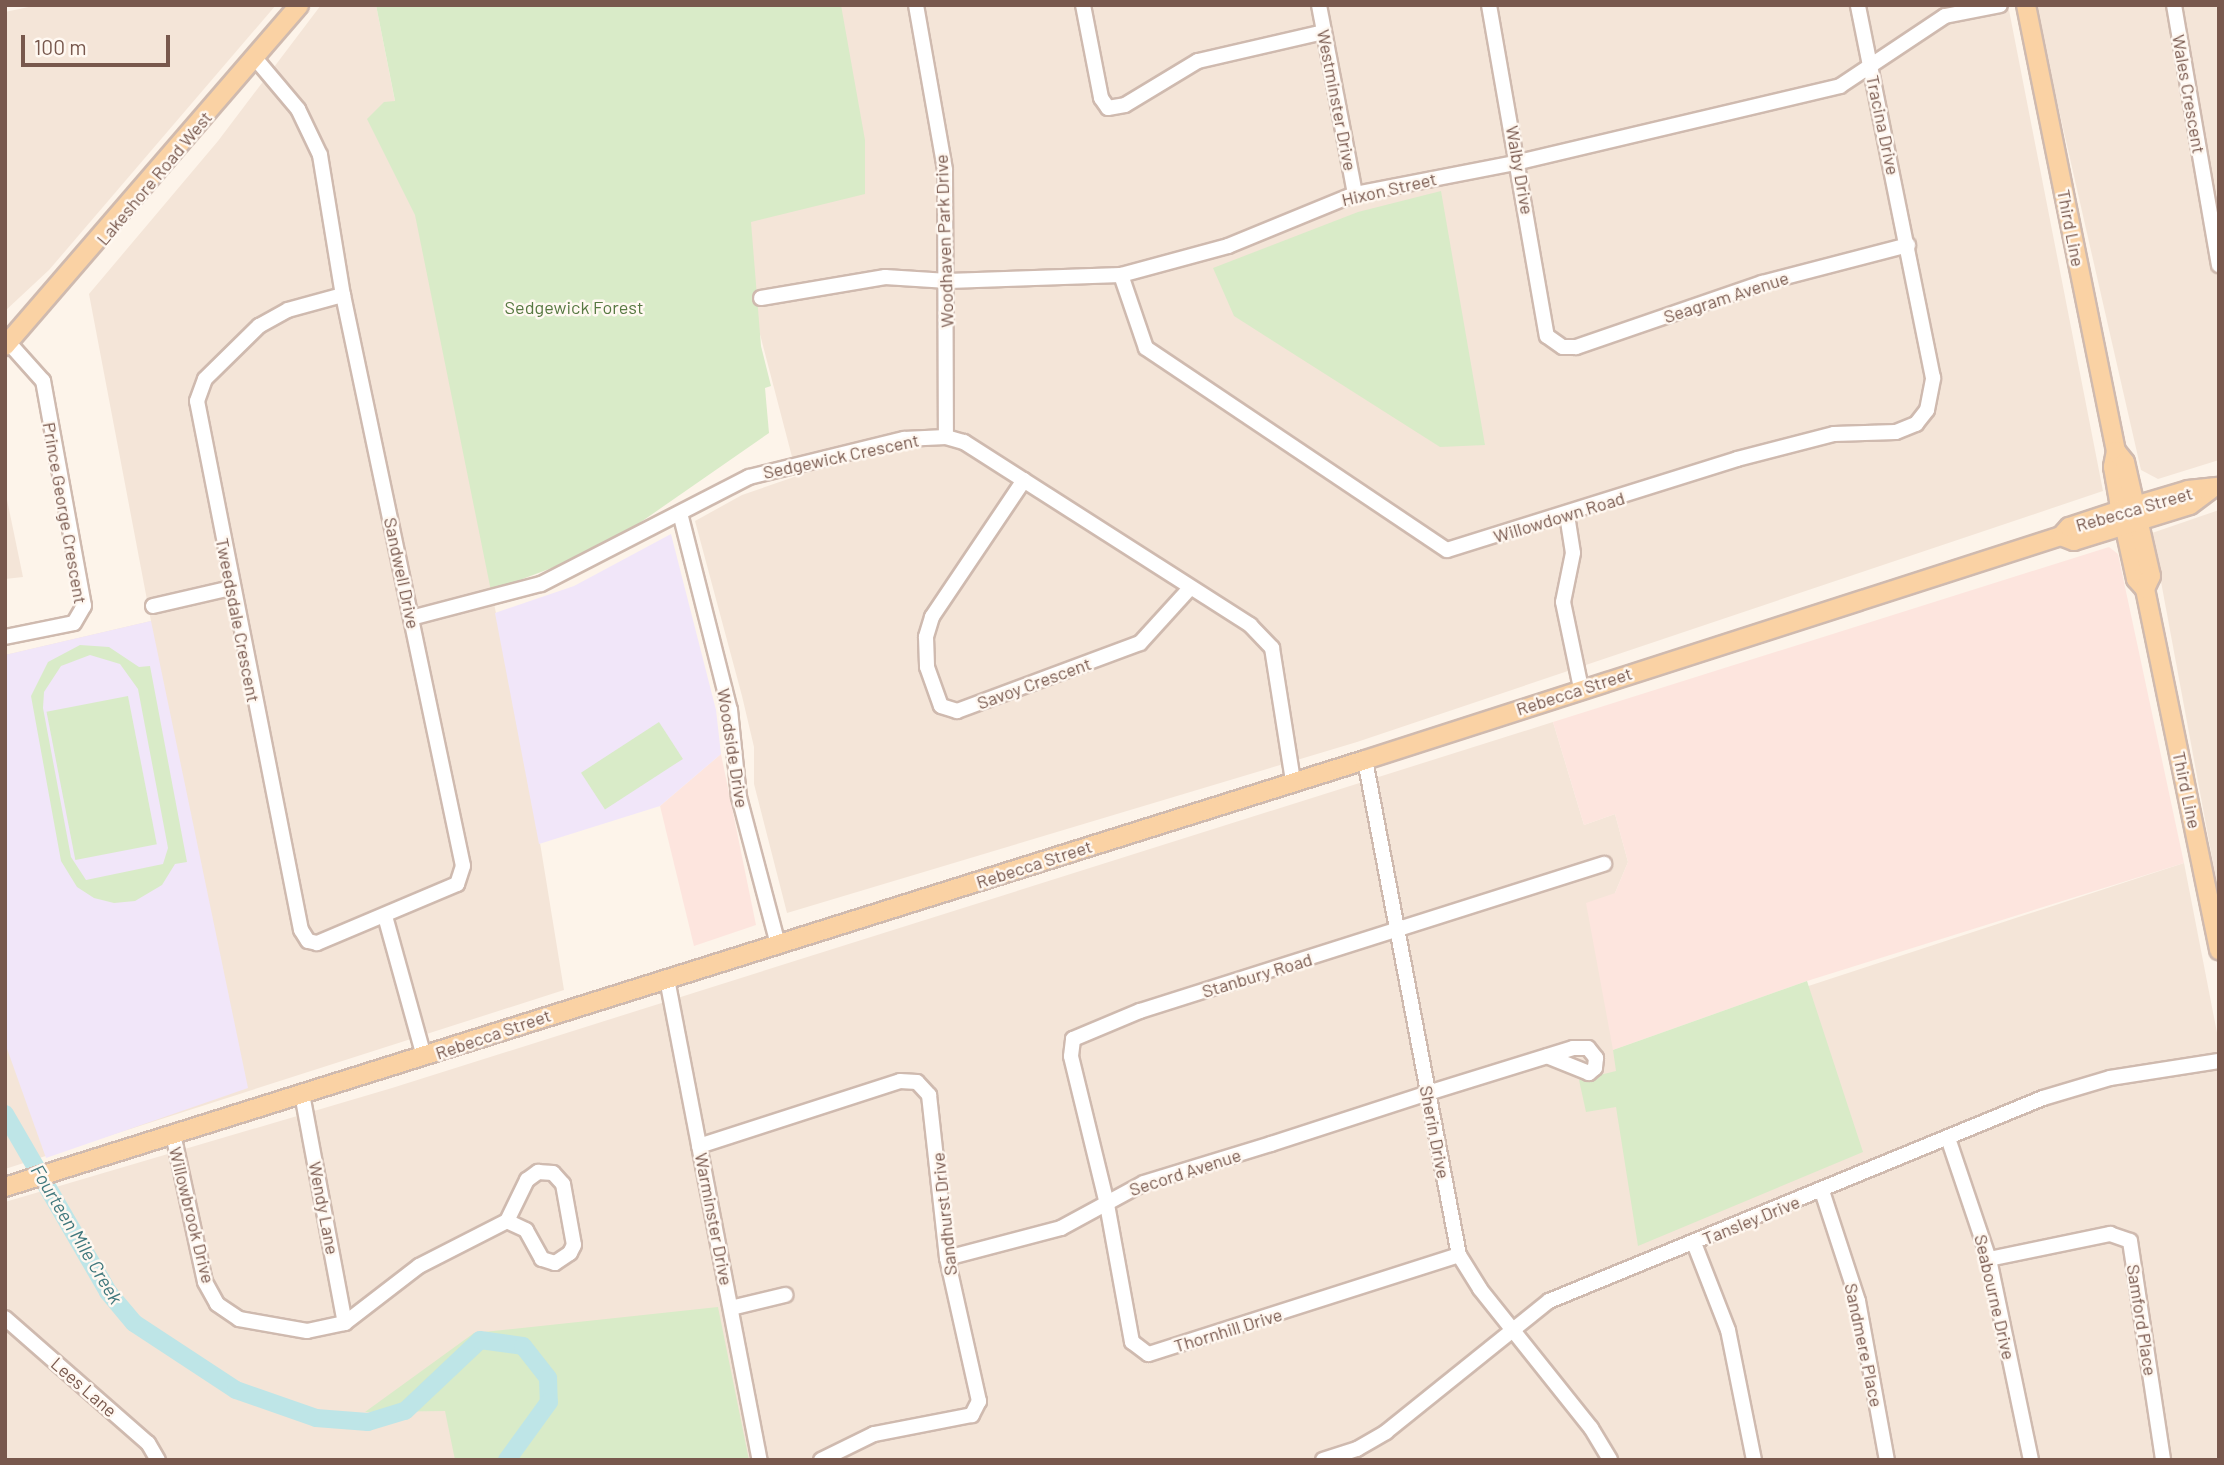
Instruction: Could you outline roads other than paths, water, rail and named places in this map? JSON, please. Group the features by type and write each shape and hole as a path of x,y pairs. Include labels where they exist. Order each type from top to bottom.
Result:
{"main road":[{"name":"Lakeshore Road West","path":"7,345 299,5"},
{"name":"Third Line","path":"2026,5 2116,451 2113,467 2151,576 2145,589 2219,950"},
{"name":"Rebecca Street","path":"12,1185 424,1057 777,941 1364,760 1581,688 2061,536 2069,527 2190,505 2215,489"}],"street":[{"name":"Woodhaven Park Drive","path":"916,5 945,170 948,281 946,437"},
{"path":"1083,5 1101,97 1108,108 1125,105 1198,61 1324,32"},
{"name":"Westminster Drive","path":"1319,5 1355,194"},
{"name":"Walby Drive","path":"1489,5 1519,162 1547,336"},
{"name":"Tracina Drive","path":"1858,5 1908,245"},
{"name":"Hixon Street","path":"761,298 885,277 948,281 1121,275 1228,246 1355,194 1519,162 1840,86 1870,63 1945,16 2000,5"},
{"name":"Wales Crescent","path":"2174,5 2219,265"},
{"name":"Sandwell Drive","path":"255,58 298,109 320,155 343,295 463,866 457,884 384,916"},
{"name":"Seagram Avenue","path":"1547,336 1563,347 1576,347 1762,283 1908,245"},
{"name":"Willowdown Road","path":"1121,275 1146,348 1426,539 1447,550 1567,515 1749,456 1834,434 1896,432 1916,424 1927,410 1933,378 1908,245"},
{"name":"Tweedsdale Crescent","path":"343,295 288,310 259,326 205,379 197,401 231,587 301,930 308,941 317,943 384,916"},
{"name":"Prince George Crescent","path":"5,637 74,623 85,606 43,381 7,345"},
{"name":"Sedgewick Crescent","path":"411,618 541,584 749,477 778,467 904,439 946,437 964,442 1250,625 1272,648 1293,781"},
{"name":"Savoy Crescent","path":"1024,481 932,617 926,637 927,667 941,706 957,711 1140,643 1191,588"},
{"name":"Woodside Drive","path":"680,513 730,710 739,797 777,941"},
{"path":"1567,515 1573,553 1563,602 1581,688"},
{"path":"153,606 231,587"},
{"name":"Sherin Drive","path":"1364,760 1400,932 1459,1255 1480,1289 1512,1327 1610,1460"},
{"name":"Stanbury Road","path":"1107,1204 1071,1056 1073,1039 1140,1011 1400,932 1604,864"},
{"path":"384,916 424,1057"},
{"name":"Warminster Drive","path":"667,979 760,1460"},
{"name":"Secord Avenue","path":"947,1258 1061,1228 1144,1183 1547,1056"},
{"name":"Tansley Drive","path":"1323,1460 1357,1449 1386,1432 1512,1327 1549,1301 2043,1098 2110,1078 2219,1061"},
{"name":"Sandhurst Drive","path":"699,1146 900,1081 917,1082 929,1095 947,1258 979,1401 972,1415 874,1434 821,1460"},
{"name":"Wendy Lane","path":"302,1094 345,1323"},
{"name":"Willowbrook Drive","path":"173,1134 205,1282 217,1304 239,1319 307,1331 345,1323 419,1266 508,1221"},
{"name":"Seabourne Drive","path":"1948,1138 1989,1259 2031,1460"},
{"path":"553,1173 563,1184 574,1245 570,1253 555,1263 542,1259 526,1230 508,1221 531,1175 553,1173"},
{"name":"Sandmere Place","path":"1822,1191 1858,1301 1887,1460"},
{"name":"Thornhill Drive","path":"1107,1204 1132,1342 1148,1354 1459,1255"},
{"name":"Samford Place","path":"1989,1259 2110,1234 2130,1241 2163,1460"},
{"path":"1695,1243 1728,1330 1754,1460"},
{"path":"731,1308 785,1294"},
{"name":"Lees Lane","path":"5,1318 148,1443 158,1460"}],"waterway":[{"name":"Fourteen Mile Creek","path":"5,1114 108,1292 134,1323 236,1390 316,1418 368,1422 405,1411 480,1340 523,1346 548,1378 549,1402 507,1460"}],"park label":[{"name":"Sedgewick Forest","path":"574,307"}]}
